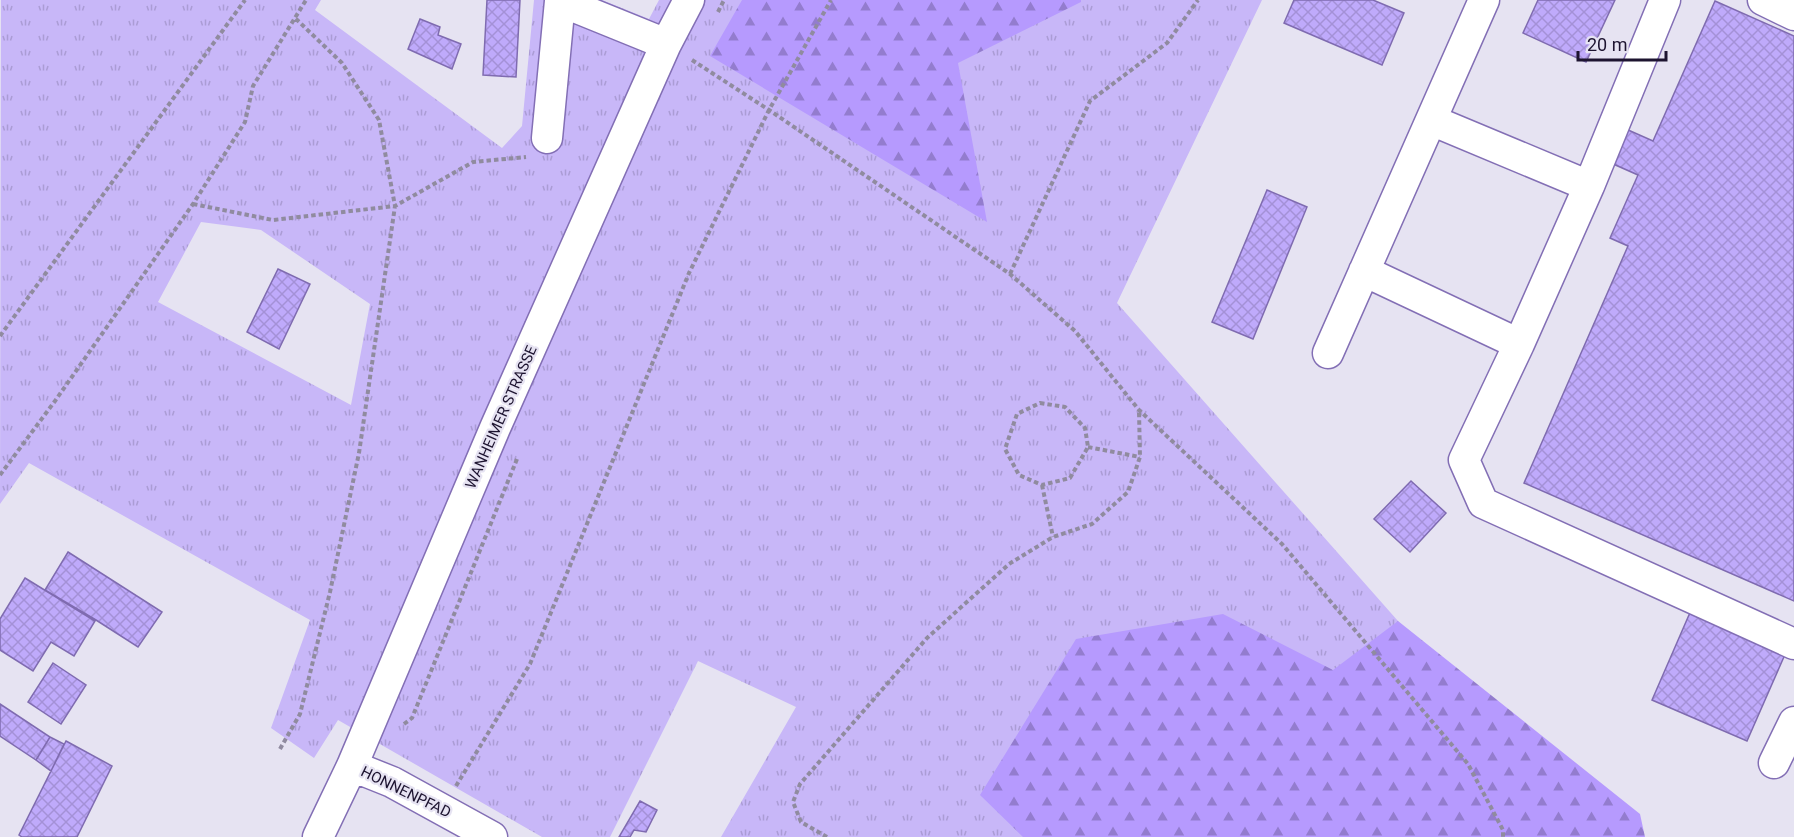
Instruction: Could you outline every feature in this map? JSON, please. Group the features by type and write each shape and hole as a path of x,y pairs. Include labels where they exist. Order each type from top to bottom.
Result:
{"street":[{"name":"WANHEIMER STRASSE","path":"318,837 352,766 495,428 666,44 689,0"},
{"path":"1328,353 1484,0"},
{"path":"1665,0 1589,186 1519,344 1464,460 1483,504 1794,644"},
{"path":"1763,0 1794,15"},
{"path":"547,138 561,1 666,44"},
{"path":"1431,120 1589,186"},
{"path":"1364,271 1519,344"},
{"path":"1774,763 1794,722"},
{"name":"HONNENPFAD","path":"352,766 392,782 492,837"}],"path":[{"path":"0,336 245,0"},
{"path":"0,475 2,469 56,401 193,204 244,122 253,86 306,0"},
{"path":"714,20 724,0"},
{"path":"443,809 530,664 689,273 769,110 831,0"},
{"path":"1010,274 1090,101 1167,43 1198,0"},
{"path":"280,749 300,714 330,592 359,453 395,206 378,120 342,63 294,17"},
{"path":"666,44 769,110 1010,274 1075,331 1138,410 1289,552 1468,764 1503,830 1503,837"},
{"path":"694,61 699,51"},
{"path":"193,204 273,220 395,206 473,162 535,156 547,138"},
{"path":"1040,403 1065,406 1085,428 1088,447 1070,478 1042,485 1019,475 1005,449 1017,414 1040,403"},
{"path":"827,837 801,822 793,802 800,784 927,638 1009,564 1053,537 1092,524 1128,492 1140,457 1138,410"},
{"path":"1088,447 1140,457"},
{"path":"403,724 412,718 517,459"},
{"path":"1042,485 1053,537"}],"green space":[{"path":"1,0 321,0 315,10 502,148 522,126 534,0 602,0 649,19 659,0 1262,0 1117,303 1398,621 1531,837 721,837 796,707 698,661 610,837 542,837 338,720 314,758 271,728 310,620 29,463 0,504","holes":["201,222 261,230 370,304 351,405 158,302"]},
{"path":"742,0 1081,0 1081,2 958,63 987,222 710,56"},
{"path":"1223,614 1333,670 1398,621 1640,814 1645,837 1023,837 980,795 1076,639"}],"building":[{"path":"487,0 520,0 516,77 483,75"},
{"path":"1294,0 1373,0 1404,13 1382,65 1284,23"},
{"path":"1538,0 1615,0 1586,62 1523,33"},
{"path":"1715,1 1794,36 1794,601 1524,483 1628,246 1610,238 1638,175 1611,163 1626,129 1653,141"},
{"path":"420,19 440,27 438,35 461,44 452,69 408,49"},
{"path":"1267,190 1307,207 1253,339 1212,322"},
{"path":"278,269 310,284 279,349 247,332"},
{"path":"1411,481 1446,513 1410,552 1374,519"},
{"path":"68,552 162,612 138,647 45,590"},
{"path":"25,578 95,621 74,656 51,642 33,671 0,650 0,619"},
{"path":"1692,608 1787,650 1747,741 1652,700"},
{"path":"53,663 86,685 61,724 28,702"},
{"path":"0,704 50,737 36,760 0,736"},
{"path":"50,737 64,744 51,771 36,760"},
{"path":"66,741 112,766 77,837 22,837 19,835"},
{"path":"640,801 657,810 646,832 634,830 630,837 619,837"}]}
